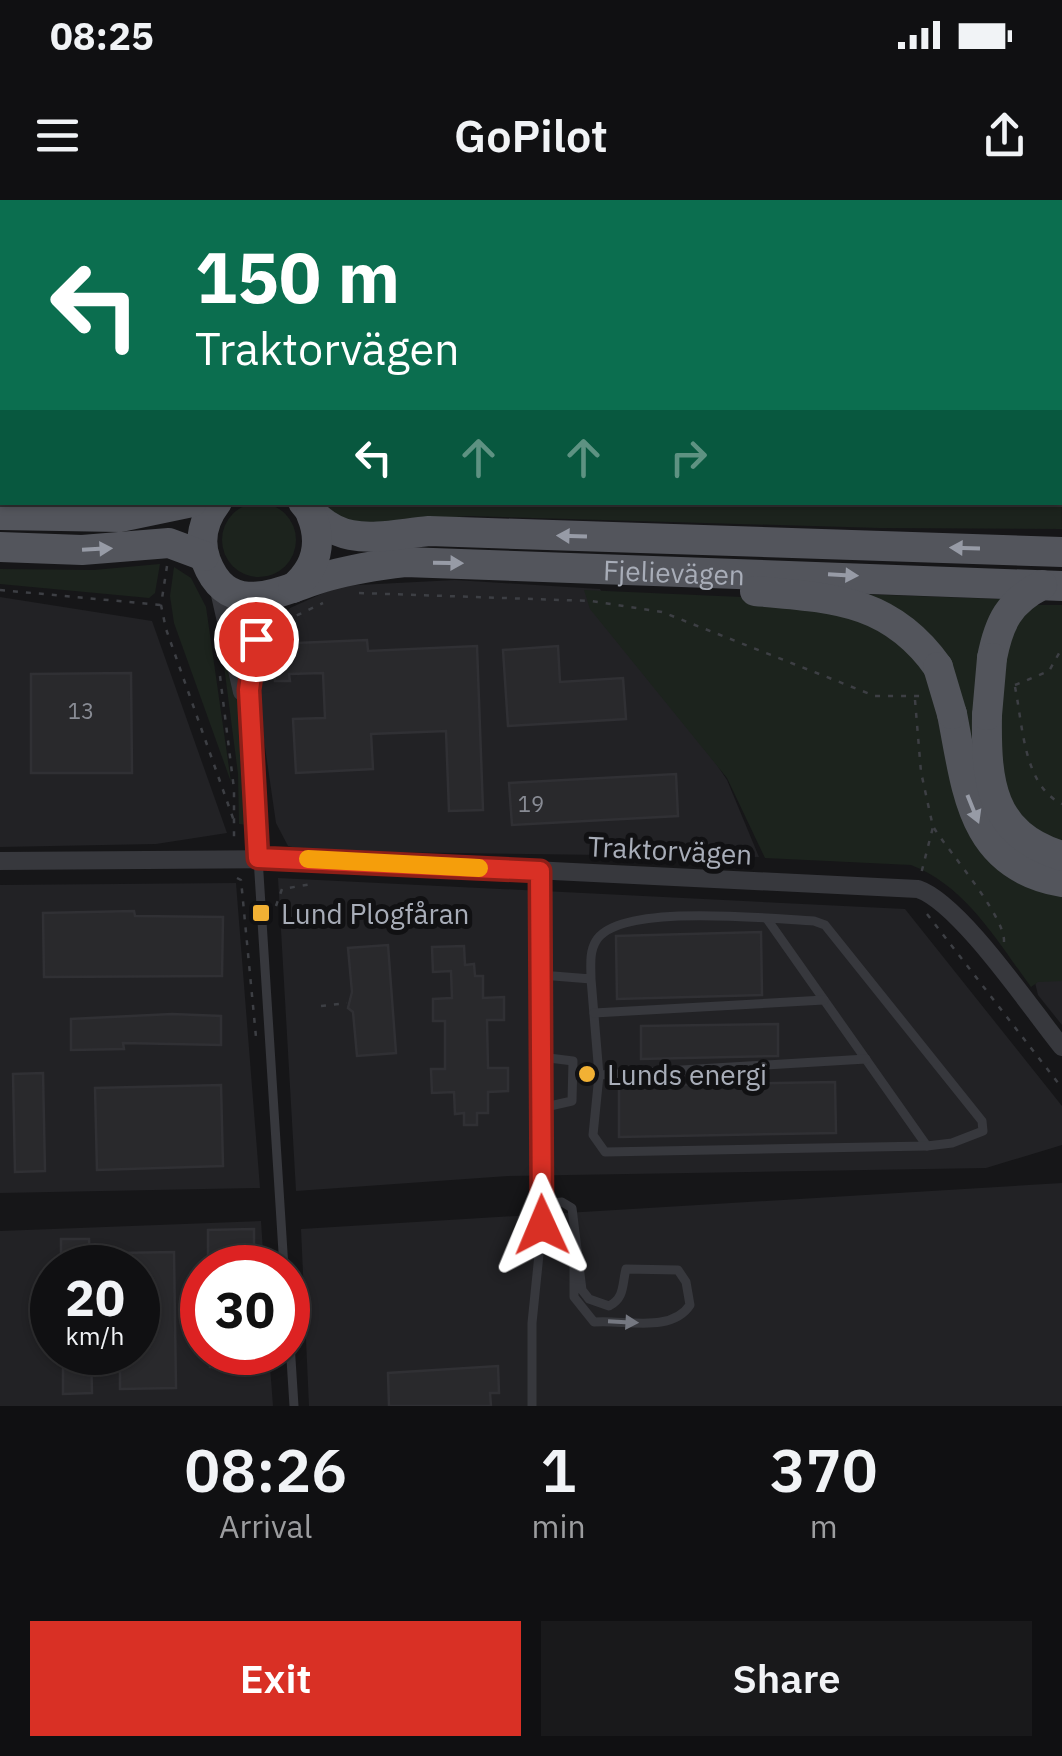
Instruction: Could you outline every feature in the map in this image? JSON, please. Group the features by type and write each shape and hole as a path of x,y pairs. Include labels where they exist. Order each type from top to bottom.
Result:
{"main road":[{"path":"0,515 120,516 177,505"},
{"path":"207,562 204,526 215,505"},
{"name":"Fjelievägen","path":"289,590 315,557 317,532 307,508"},
{"name":"Fjelievägen","path":"307,508 330,530 352,537 429,532 1062,552"},
{"name":"Fjelievägen","path":"0,547 104,549 169,542 207,562 227,588 245,596 289,590 375,565 499,564 1052,585"},
{"path":"499,564 570,579 718,587 861,605 892,620 920,642 938,667 952,714 964,787 972,814 987,838 1010,862 1062,882"},
{"path":"1052,585 1019,596 1004,615 987,715 990,788 1005,820 1021,838 1062,856"}],"street":[{"path":"207,562 229,620 250,737"},
{"path":"258,858 250,737 252,661 262,622 289,590"},
{"name":"Traktorvägen","path":"0,861 258,858 918,889"},
{"path":"540,871 542,1225"},
{"path":"918,889 940,899 1062,1047"}],"lane":[{"path":"258,858 283,1245"},
{"path":"668,916 814,921 825,926 982,1121 983,1131 952,1143 927,1146 605,1152 593,1136 599,1075 590,979 596,941 610,927 668,916"},
{"path":"767,920 927,1146"},
{"path":"541,975 590,979"},
{"path":"594,1012 824,1000"},
{"path":"541,1057 574,1061 576,1074 572,1101 541,1108"},
{"path":"599,1075 866,1059"},
{"path":"541,1204 562,1202 572,1208 582,1290 589,1299 609,1306 617,1302 626,1268 655,1266 678,1270 686,1282 690,1305 684,1315 665,1321 594,1322 574,1297 574,1226"},
{"path":"532,1406 532,1323 542,1225"},
{"path":"292,1375 294,1406"}],"path":[{"path":"163,558 168,562 161,605 235,824"},
{"path":"0,590 161,605"},
{"path":"348,595 590,601 662,612 875,696 915,699 922,772 933,827 1007,942 972,974"},
{"path":"262,622 288,620 327,601"},
{"path":"1015,686 1049,670 1062,648"},
{"path":"220,671 235,824 234,876 241,880 257,1052"},
{"path":"996,672 1015,686 1032,772 1048,796 1062,804"},
{"path":"933,827 918,889 919,904 1062,1088"},
{"path":"276,906 282,889 312,884"},
{"path":"321,1006 347,1003"}],"shaded area":[{"path":"320,505 1062,505 1062,529 879,528 469,516 354,525"},
{"path":"245,506 273,506 293,526 293,554 273,574 245,574 225,554 225,526"},
{"path":"160,564 155,593 149,598 0,584 0,569 94,570"},
{"path":"174,567 191,578 206,607 231,782 174,623 170,596"},
{"path":"455,580 600,589 727,780 759,857 308,851 288,846 276,823 258,699 271,635 290,608 339,586"},
{"path":"584,590 764,598 868,618 924,663 1062,893 1062,981 1038,982 1031,987 964,901 931,874 911,865 765,858 727,778 590,609"},
{"path":"858,594 1001,599 994,613 1003,842 958,695"},
{"path":"0,597 152,621 227,833 156,844 0,847"},
{"path":"1031,605 1062,605 1062,848 1021,823 999,783 1004,652 1021,609"},
{"path":"219,627 237,699 248,825 239,824 238,774"},
{"path":"278,878 905,909 1062,1106 1062,1145 986,1168 508,1176 296,1191"},
{"path":"236,883 260,1188 0,1193 0,885"},
{"path":"1062,964 1062,1025 1038,995 1031,966"},
{"path":"1062,1183 1062,1406 309,1406 310,1245 302,1245 301,1229"},
{"path":"261,1221 263,1245 180,1245 180,1375 271,1375 273,1406 0,1406 0,1231"}],"building":[{"path":"367,640 368,651 477,646 483,810 449,811 446,731 371,734 373,769 296,773 293,719 325,718 323,673 289,674 290,681 275,681 273,644"},
{"path":"558,646 560,682 623,678 626,719 508,726 503,650"},
{"path":"131,673 132,773 31,773 31,674"},
{"path":"676,774 678,816 512,825 509,783"},
{"path":"134,911 135,916 223,917 222,976 44,977 43,913"},
{"path":"761,932 762,995 617,999 616,936"},
{"path":"388,945 396,1053 357,1056 353,1012 348,1008 352,992 348,948"},
{"path":"464,946 465,965 474,964 475,976 483,976 483,998 504,997 504,1020 487,1020 488,1068 508,1068 508,1091 488,1092 488,1113 477,1113 477,1125 464,1125 464,1113 455,1114 454,1092 432,1093 431,1069 445,1069 445,1021 433,1021 433,999 452,998 451,971 433,972 432,947"},
{"path":"221,1016 221,1045 123,1043 124,1049 71,1050 71,1019"},
{"path":"778,1024 778,1056 641,1059 641,1026"},
{"path":"43,1073 45,1171 15,1172 13,1074"},
{"path":"835,1082 836,1133 619,1137 619,1086"},
{"path":"221,1085 223,1166 97,1170 95,1088"},
{"path":"254,1229 254,1245 208,1245 208,1230"},
{"path":"61,1239 89,1239 89,1245 61,1245"},
{"path":"160,1252 174,1252 176,1388 120,1389 120,1375 160,1375"},
{"path":"498,1366 499,1393 490,1393 491,1406 389,1406 388,1373"},
{"path":"63,1375 92,1375 92,1393 63,1394"}],"slow traffic":[{"path":"308,859 479,868"}],"place":[{"name":"Lund Plogfåran","path":"261,913"},
{"name":"Lunds energi","path":"587,1074"}],"route":[{"path":"256,639 249,690 258,858 540,871 542,1225"}]}
